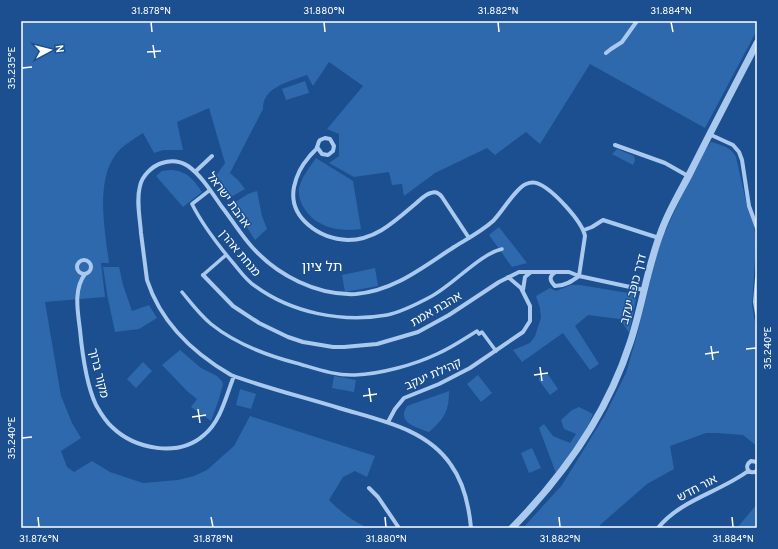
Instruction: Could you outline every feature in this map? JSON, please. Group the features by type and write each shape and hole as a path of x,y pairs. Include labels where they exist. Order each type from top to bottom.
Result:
{"street":[{"path":"606,53 622,42 637,21"},
{"name":"דרך כוכב יעקב","path":"512,528 560,474 603,408 618,376 630,342 659,238 669,213 757,43"},
{"path":"709,134 733,145 739,152 742,160 747,200 757,228"},
{"path":"317,147 320,152 325,155 331,153 334,149 334,143 330,139 323,138 319,142 296,178 293,192 299,215 312,228 338,239 348,240 370,236 389,226 426,196 434,192 442,197 469,238"},
{"path":"615,144 665,163 688,176"},
{"path":"310,156 320,152"},
{"path":"195,172 212,156"},
{"name":"אהבת ישראל","path":"471,528 466,496 462,484 450,464 424,439 388,422 234,376 208,361 187,344 176,332 157,302 150,290 147,280 138,202 140,186 145,175 153,168 163,163 181,162 195,172 251,246 268,263 306,285 330,292 350,294 373,291 392,286 413,275 494,220 522,186 533,182 540,184 557,199 578,220 584,230"},
{"name":"מנחת אהרן","path":"210,190 192,204 199,218 226,255 254,285 282,302 328,316 349,318 388,315 432,296 452,283 488,255 502,249"},
{"path":"556,272 550,277 551,282 556,286 562,286 580,276 585,242 584,230 592,228 603,220 659,238"},
{"path":"203,276 226,255"},
{"path":"79,272 84,274 88,272 90,268 89,264 85,261 81,261 78,264 77,268 79,272 79,283"},
{"path":"522,291 525,277 533,271"},
{"name":"אהבת אמת","path":"203,276 233,306 259,323 288,337 303,342 316,345 344,347 377,344 418,332 449,316 508,277 519,272 569,272 580,276 644,290"},
{"name":"מקור ברוך","path":"84,274 79,283 77,294 83,354 92,393 102,414 110,426 120,434 134,442 156,448 177,447 188,444 204,436 214,424 234,376"},
{"path":"508,277 516,283 522,291"},
{"path":"757,279 755,302 757,314"},
{"name":"קהילת יעקב","path":"388,422 395,409 404,398 460,374 518,337 530,322 530,306 522,291"},
{"path":"182,292 210,323 234,340 252,349 287,361 337,374 367,374 407,365 436,355 477,331 479,334 482,332 496,351"},
{"name":"אור חדש","path":"658,528 676,511 748,471 746,466 749,462 753,460 757,462"},
{"path":"748,471 752,473 757,471"},
{"path":"369,488 378,497 399,528"}],"shaded area":[{"path":"21,21 757,21 757,30 705,128 590,64 540,144 526,132 495,155 487,148 435,173 404,196 402,184 392,185 389,172 354,177 329,163 339,156 339,134 327,129 363,86 329,62 313,86 307,75 279,86 267,95 264,101 263,109 230,173 245,189 231,197 216,176 225,163 209,108 177,122 183,150 163,150 154,153 143,133 132,140 116,154 105,178 103,207 109,263 101,263 105,297 45,302 61,396 72,423 81,438 61,451 67,467 74,472 92,461 110,472 143,483 178,480 194,476 207,470 234,446 250,416 375,456 367,477 355,471 343,477 329,500 338,509 358,523 369,528 21,528"},
{"path":"305,81 309,93 286,100 282,89"},
{"path":"711,142 729,149 736,157 747,206 754,225 756,243 752,305 757,333 757,446 743,435 706,433 670,446 674,469 647,484 600,525 600,528 523,528 562,485 605,415 626,373 656,257 664,234 687,184 703,153"},
{"path":"617,149 634,156 635,160 633,165 612,154"},
{"path":"316,158 353,181 361,229 345,230 329,227 315,220 304,208 301,203 299,188 304,176"},
{"path":"171,170 181,172 189,176 202,192 183,207 156,176 162,171"},
{"path":"257,191 262,216 267,229 255,240 232,204 248,194"},
{"path":"499,227 527,263 512,267 489,235"},
{"path":"103,267 119,267 123,285 132,311 149,305 157,318 139,329 115,332"},
{"path":"375,268 378,286 345,292 342,275"},
{"path":"571,285 580,285 634,294 636,300 629,333 620,319 588,315 575,326 599,364 590,370 563,333 522,362 513,350 530,343 535,336 541,318 540,308 536,296 550,288 556,291"},
{"path":"180,350 201,368 217,376 222,381 223,384 219,399 211,421 191,407 197,399 188,392 162,365"},
{"path":"143,362 152,371 136,388 127,379"},
{"path":"547,373 558,389 550,395 538,379"},
{"path":"478,375 492,393 481,402 467,384"},
{"path":"334,376 356,380 354,392 332,388"},
{"path":"240,389 256,394 251,409 236,405"},
{"path":"449,391 447,410 442,419 429,432 409,424 404,417 404,412 407,406"},
{"path":"579,407 593,414 586,430 556,473 539,428 544,424 553,436 570,443 576,434 564,429 561,420 572,410"},
{"path":"532,448 541,468 529,473 521,453"},
{"path":"757,504 757,528 737,528"}],"district":[{"name":"תל ציון","path":"322,266"}]}
